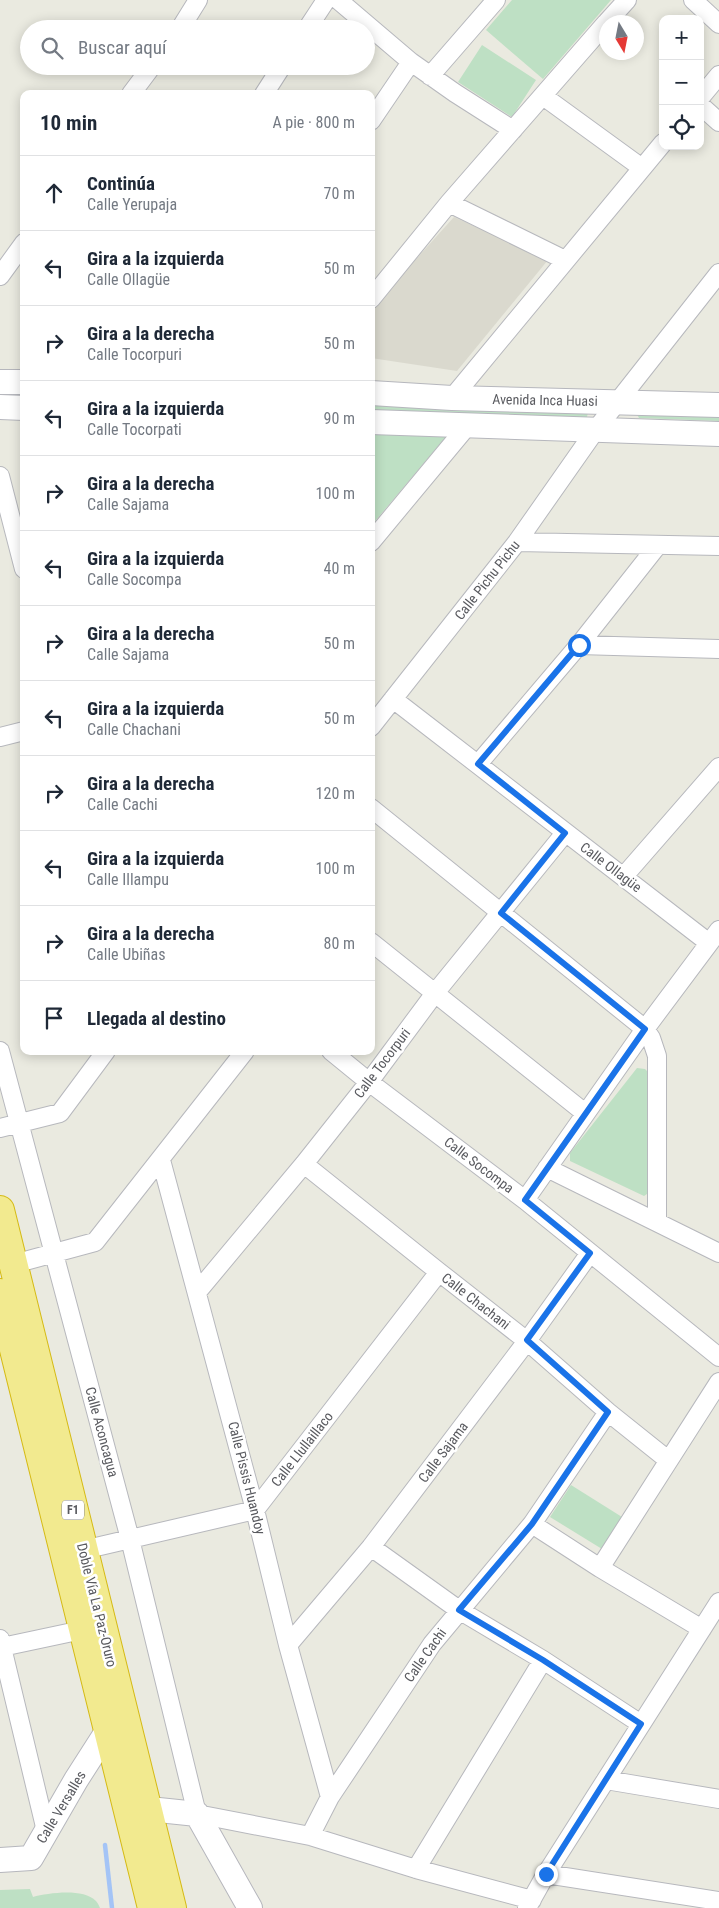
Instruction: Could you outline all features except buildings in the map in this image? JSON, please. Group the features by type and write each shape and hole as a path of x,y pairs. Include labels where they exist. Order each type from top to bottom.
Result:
{"highway":[{"name":"Doble Vía La Paz-Oruro","path":"0,1210 83,1550 149,1809 149,1856"},
{"name":"Doble Vía La Paz-Oruro","path":"0,1293 108,1730 149,1856"},
{"name":"F1","path":"149,1856 152,1908"},
{"name":"F1","path":"149,1856 172,1908"}],"street":[{"path":"183,20 185,0"},
{"path":"185,20 198,0"},
{"path":"313,20 326,0"},
{"path":"338,0 362,20"},
{"path":"430,76 496,0"},
{"path":"614,15 627,0"},
{"path":"704,4 719,24"},
{"path":"375,31 430,76 513,130"},
{"path":"378,278 449,203 599,32"},
{"path":"375,115 411,62"},
{"path":"134,90 145,75"},
{"path":"267,90 276,75"},
{"path":"704,93 719,75"},
{"path":"543,96 642,168"},
{"path":"704,109 719,122"},
{"path":"452,398 659,148"},
{"path":"449,203 565,260"},
{"path":"0,276 20,249"},
{"name":"Calle Pichu Pichu","path":"375,722 517,542 597,428 719,273"},
{"path":"0,382 20,382"},
{"name":"Avenida Inca Huasi","path":"375,393 452,398 719,405"},
{"path":"0,407 20,408"},
{"name":"Avenida Inca Huasi","path":"375,422 597,428 719,434"},
{"path":"375,537 469,424"},
{"path":"0,476 20,554"},
{"path":"517,542 719,546"},
{"path":"478,764 579,645 658,544"},
{"path":"579,645 719,649"},
{"name":"Calle Ollagüe","path":"393,699 565,833 714,937"},
{"path":"0,736 20,732"},
{"path":"624,876 719,767"},
{"path":"375,811 645,1029 651,1038 657,1056 657,1222"},
{"name":"Calle Tocorpuri","path":"198,1291 304,1164 435,993 565,833"},
{"path":"525,1200 645,1029 714,937"},
{"path":"375,945 585,1113"},
{"name":"Calle Aconcagua","path":"0,1050 130,1538 197,1814"},
{"path":"0,1128 60,1113 103,1055"},
{"path":"14,1264 95,1242 242,1055"},
{"name":"Calle Socompa","path":"336,1055 368,1082 525,1200 719,1356"},
{"name":"Calle Pissis Huandoy","path":"161,1160 198,1291 288,1645 330,1797"},
{"name":"Calle Chachani","path":"304,1164 527,1340 608,1412 668,1460"},
{"path":"547,1168 719,1253"},
{"name":"Calle Sajama","path":"288,1645 371,1547 590,1253"},
{"name":"Calle Llullaillaco","path":"255,1510 439,1272"},
{"path":"600,1568 719,1382"},
{"name":"Calle Cachi","path":"310,1836 330,1797 432,1644 532,1524 608,1412"},
{"path":"83,1550 255,1510"},
{"path":"532,1524 600,1568 702,1629"},
{"path":"371,1547 459,1610 543,1660 641,1724"},
{"path":"149,1809 197,1814 310,1836 530,1904 546,1874 719,1602"},
{"path":"46,1831 1,1643 82,1630"},
{"path":"416,1869 543,1660"},
{"name":"Calle Versalles","path":"0,1860 31,1858 108,1730"},
{"path":"606,1780 718,1794"},
{"path":"197,1814 250,1908"},
{"path":"546,1874 719,1900"}],"shaded area":[{"path":"454,217 548,260 457,371 375,359 375,305"}],"green space":[{"path":"512,0 611,0 543,79 486,30"},
{"path":"482,45 536,80 512,117 458,82"},
{"path":"375,401 588,412 587,417 375,411"},
{"path":"719,411 719,421 639,418 636,412"},
{"path":"375,429 450,432 375,521"},
{"path":"637,1068 645,1069 650,1074 650,1192 644,1196 570,1161 570,1153"},
{"path":"571,1485 622,1517 602,1549 550,1517"},
{"path":"30,1889 33,1897 57,1893 83,1894 96,1901 100,1908 0,1908 0,1890"}],"waterway":[{"path":"105,1845 112,1908"}],"route":[{"path":"546,1874 641,1724 543,1660 459,1610 532,1524 608,1412 527,1340 590,1253 525,1200 645,1029 501,913 565,833 478,764 579,645"}]}
